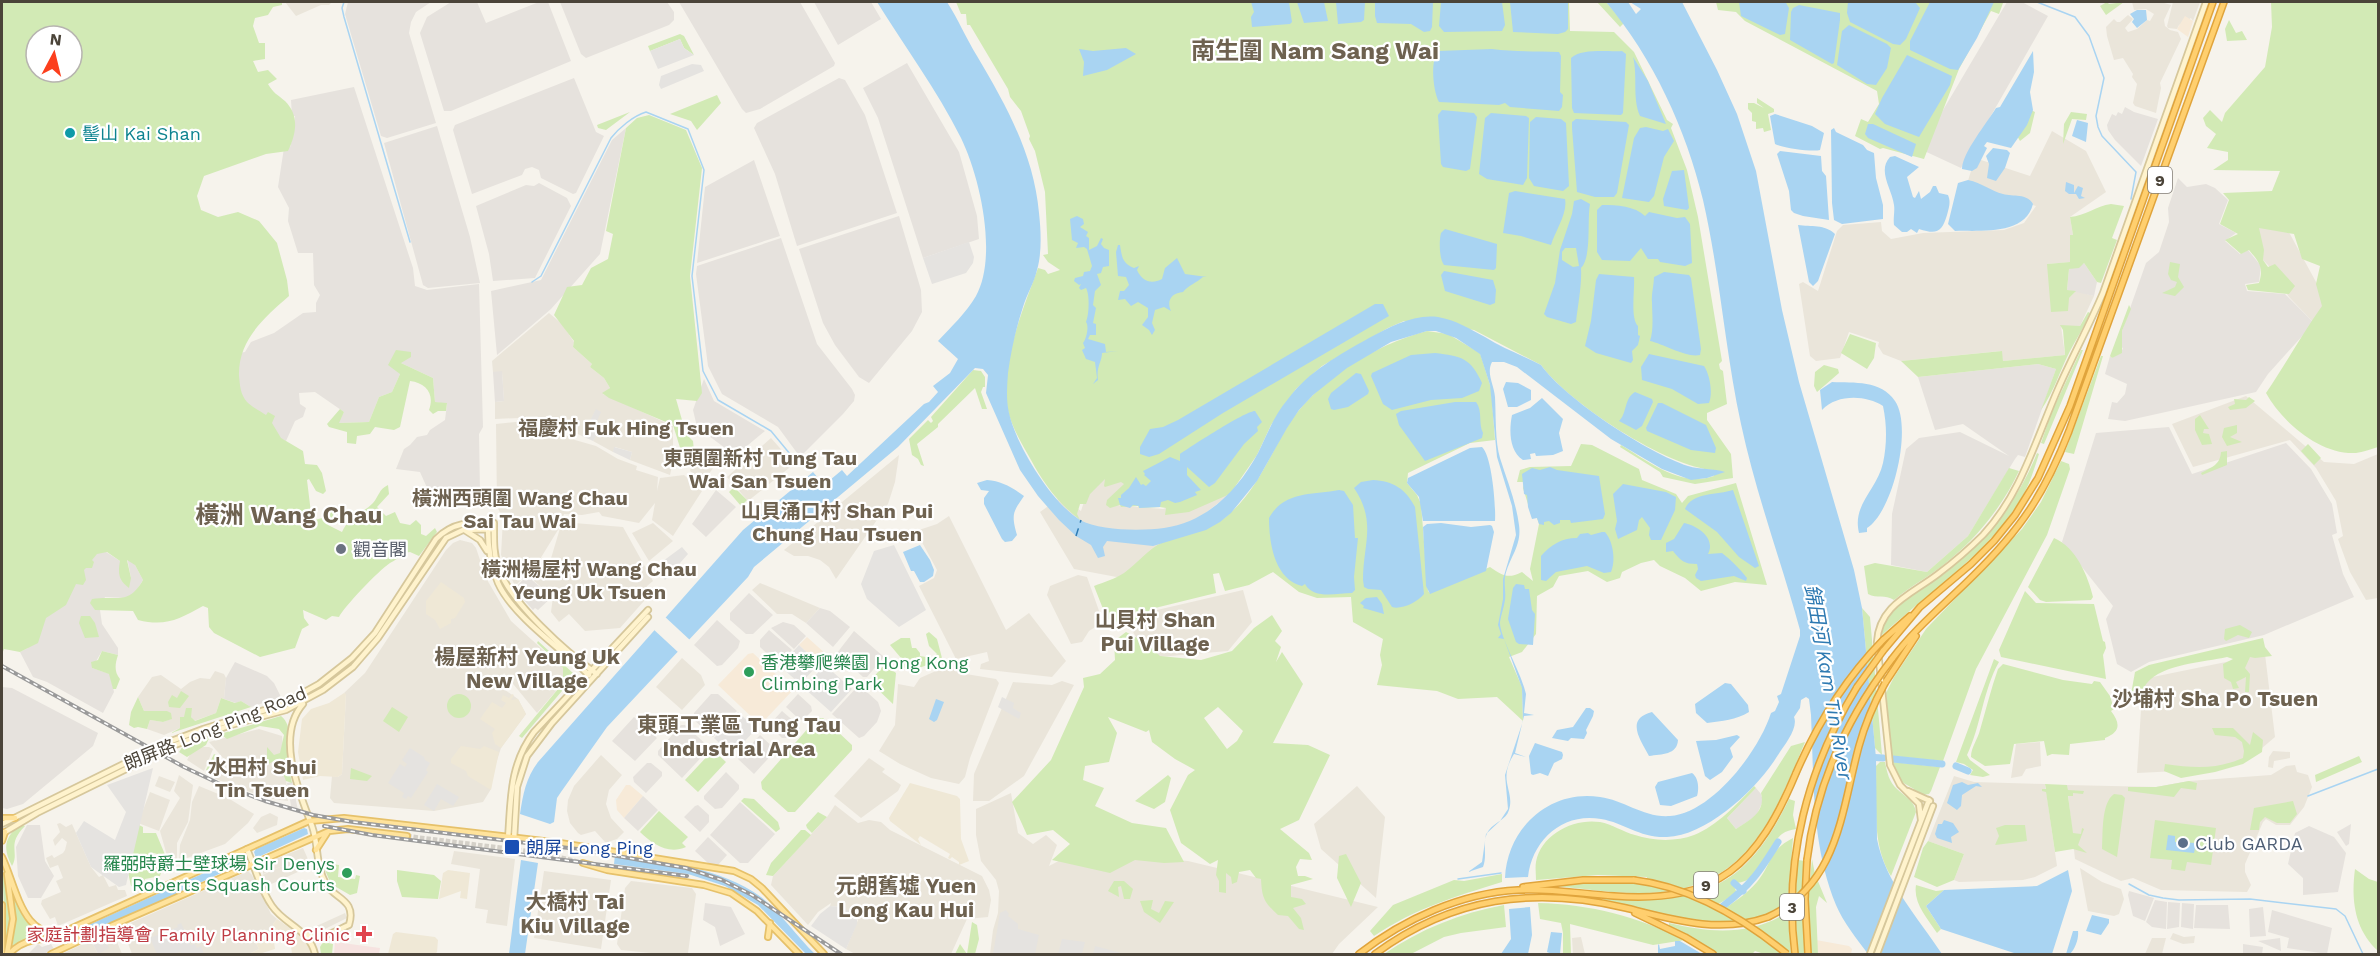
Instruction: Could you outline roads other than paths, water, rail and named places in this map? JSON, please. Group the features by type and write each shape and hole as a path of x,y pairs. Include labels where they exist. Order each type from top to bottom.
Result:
{"highway":[{"name":"9","path":"1359,954 1389,932 1426,914 1467,899 1510,890 1551,890 1644,897 1676,894 1702,887 1734,869 1756,848 1776,818 1817,728 1840,691 1883,640 1982,554 2024,501 2053,448 2088,356 2213,2"},
{"name":"9","path":"1921,627 1989,560 2034,507 2058,461 2224,2"},
{"name":"3","path":"1795,954 1792,913 1795,859 1807,797 1830,737 1857,687 1920,607"},
{"name":"3","path":"1808,954 1805,899 1807,860 1817,805 1837,747 1862,701 1921,627"},
{"name":"9","path":"1375,954 1424,924 1462,909 1518,898 1556,897 1623,908 1681,922 1714,926 1742,924 1768,917 1798,898 1810,886 1825,864 1839,829 1858,747 1868,719 1900,653"},
{"path":"1510,890 1583,880 1634,880 1672,887 1704,900 1746,924 1787,954"},
{"path":"1623,908 1685,937 1713,954"}],"main road":[{"path":"1921,820 1920,807 1894,776 1889,759 1877,642 1879,627 1893,605 1953,563 1985,532 2008,501 2025,471 2050,408 2106,285 2206,2"},
{"name":"朗屏路 Long Ping Road","path":"2,824 166,743 287,702 319,684 344,665 378,629 429,547 442,533 462,523 491,523 491,529"},
{"path":"463,530 491,529"},
{"path":"489,554 491,529"},
{"path":"491,529 495,558 509,590 593,675"},
{"path":"463,530 480,540 489,554 498,583 509,600 593,675"},
{"name":"朗屏路 Long Ping Road","path":"3,833 37,813 175,745 231,725 289,709 330,686 352,667 385,629 446,538 463,530"},
{"path":"514,839 517,788 523,764 539,739 648,610"},
{"path":"508,838 512,781 522,749 534,732 648,617"},
{"path":"378,629 385,629"},
{"path":"294,720 299,709 307,700"},
{"path":"287,702 293,727"},
{"path":"289,709 294,720"},
{"name":"朗屏路 Long Ping Road","path":"294,720 291,765 314,835 318,866 327,886 345,901 351,915 349,925 321,937"},
{"path":"1904,789 1930,804"},
{"path":"1915,799 1930,804"},
{"path":"1870,954 1921,820 1930,804"},
{"path":"1876,954 1930,804"},
{"path":"2,818 15,818"},
{"path":"2,857 26,917 34,927 46,932 64,932 248,852 308,822 344,818 508,838 734,871 751,879 762,888 824,954"},
{"path":"51,954 314,835 348,829 407,836"},
{"path":"315,850 329,831"},
{"path":"2,841 3,833"},
{"path":"248,852 273,907 305,934 314,938 321,937"},
{"path":"584,863 607,870 723,890 748,903 799,954"},
{"path":"6,865 13,919 8,954"},
{"path":"2,905 2,954"},
{"path":"768,937 770,923"},
{"path":"305,934 315,953"},
{"path":"315,953 316,942 321,937"},
{"path":"8,954 18,945 32,939 86,938"}],"water":[{"path":"877,2 947,2 1008,112 1025,151 1036,192 1040,249 1036,275 1023,307 1012,348 1007,393 1008,408 1019,441 1037,472 1058,501 1080,520 1098,526 1133,530 1164,528 1194,519 1220,502 1241,479 1258,453 1283,405 1305,380 1336,357 1377,334 1402,322 1420,317 1445,318 1541,365 1568,393 1608,423 1652,450 1688,466 1725,472 1691,480 1662,469 1611,439 1517,367 1504,362 1492,362 1490,375 1495,397 1498,452 1516,508 1519,525 1519,540 1505,577 1505,600 1500,622 1506,644 1526,694 1524,713 1534,715 1524,716 1523,720 1522,688 1504,639 1498,638 1501,634 1498,625 1503,599 1503,579 1516,535 1512,506 1497,457 1490,385 1480,354 1456,338 1436,331 1427,331 1391,342 1347,368 1313,395 1299,410 1257,481 1231,513 1220,522 1206,530 1153,546 1107,541 1103,547 1105,556 1098,558 1091,545 1076,536 1059,520 1020,470 986,393 988,375 983,369 975,368 898,447 754,567 748,577 607,727 557,798 554,822 550,824 520,814 526,786 538,762 743,530 813,472 824,485 842,470 847,476 924,404 929,402 938,392 933,386 950,373 958,359 938,341 972,302 982,279 986,260 986,239 980,195 968,154 952,120"},
{"path":"1251,2 1289,2 1292,22 1252,27 1251,17 1254,12"},
{"path":"1297,2 1324,2 1328,21 1304,23"},
{"path":"1336,2 1365,2 1364,20 1338,24"},
{"path":"1375,2 1433,2 1432,27 1430,31 1424,32 1411,24 1377,23"},
{"path":"1441,2 1502,2 1505,25 1502,31 1444,32 1439,26"},
{"path":"1510,2 1568,2 1568,29 1558,34 1513,32"},
{"name":"錦田河 Kam Tin River","path":"1606,2 1628,2 1636,14 1641,9 1630,2 1682,2 1737,114 1756,171 1782,310 1799,382 1854,570 1862,608 1876,758 1877,839 1881,855 1895,885 1942,954 1868,954 1839,911 1828,882 1818,835 1811,715 1809,699 1806,697 1801,700 1789,738 1767,771 1743,797 1713,820 1682,835 1657,837 1601,819 1574,820 1562,825 1543,841 1536,851 1528,877 1505,878 1514,843 1523,828 1548,806 1564,799 1582,796 1600,797 1643,812 1670,816 1686,812 1702,804 1717,792 1745,761 1756,745 1771,713 1775,711 1779,702 1777,696 1781,694 1800,636 1741,424 1709,228 1696,173 1666,95 1639,47"},
{"path":"1739,2 1786,3 1789,8 1785,34 1780,35 1741,16"},
{"path":"1848,2 1915,2 1920,8 1906,39 1900,45 1893,44 1850,22 1847,13"},
{"path":"1930,2 1994,2 1977,38 1958,70 1950,69 1910,50 1910,41"},
{"path":"1799,5 1840,13 1834,63 1832,64 1790,40 1791,12"},
{"path":"2137,10 2146,10 2147,20 2137,28 2130,14"},
{"path":"1849,25 1891,48 1887,68 1876,85 1867,84 1837,65 1842,31"},
{"path":"1126,48 1136,54 1107,70 1083,76 1084,62 1079,49 1093,51"},
{"path":"1492,49 1559,52 1561,56 1560,92 1563,95 1562,107 1559,111 1510,107 1505,103 1499,105 1439,102 1433,76 1438,51"},
{"path":"1622,51 1626,54 1623,113 1621,115 1574,113 1571,58 1588,52"},
{"path":"2033,51 2034,72 2030,92 2033,110 2027,125 2011,148 1987,142 1984,146 1987,148 1977,168 1972,171 1962,169 1970,147 1996,108 2000,107"},
{"path":"1907,55 1952,76 1950,85 1919,137 1885,124 1875,114"},
{"path":"1633,57 1648,81 1666,124 1640,116 1636,102"},
{"path":"1442,110 1474,113 1477,117 1470,169 1466,171 1443,167 1441,164 1438,115"},
{"path":"1491,113 1529,118 1527,178 1523,185 1487,179 1479,174 1485,118"},
{"path":"1775,114 1812,126 1824,133 1820,150 1798,149 1775,144 1770,116"},
{"path":"1536,117 1561,119 1566,123 1569,186 1563,191 1534,186 1529,178 1530,122"},
{"path":"1576,119 1626,122 1629,125 1617,193 1614,197 1595,197 1577,192 1572,128 1572,122"},
{"path":"2077,120 2088,123 2086,142 2072,136"},
{"path":"1868,124 1873,124 1916,144 1912,157 1868,138 1865,134"},
{"path":"1640,128 1663,131 1668,129 1674,141 1664,157 1654,196 1649,202 1622,198 1634,138"},
{"path":"1834,128 1836,132 1874,153 1876,178 1883,205 1883,219 1842,224 1834,220 1831,130"},
{"path":"1993,148 2007,150 2010,153 2005,168 1996,181 1987,178 1989,164 1986,156"},
{"path":"1780,151 1821,156 1822,171 1826,176 1829,220 1803,216 1791,210 1789,191 1777,154"},
{"path":"1895,156 1919,167 1907,177 1913,197 1915,198 1919,191 1921,199 1930,192 1933,186 1936,186 1939,193 1948,195 1950,202 1947,215 1938,231 1930,232 1919,229 1917,233 1911,229 1902,232 1894,225 1894,205 1886,180 1885,168 1890,157"},
{"path":"1684,170 1689,208 1687,210 1664,206 1663,199 1672,171"},
{"path":"1968,180 1999,193 2027,198 2033,204 2021,222 2011,226 1989,230 1955,231 1948,224 1958,183"},
{"path":"2066,182 2074,185 2074,193 2078,186 2083,188 2081,196 2085,198 2079,199 2076,194 2069,194 2065,191"},
{"path":"1515,191 1565,199 1563,216 1551,245 1503,233 1509,193"},
{"path":"1581,199 1590,204 1587,256 1581,268 1576,322 1571,324 1544,314 1555,283 1560,250 1574,201","holes":["1565,248 1576,248 1579,266 1573,267 1562,260 1562,252"]},
{"path":"1602,205 1631,208 1645,216 1649,212 1677,218 1685,217 1690,224 1692,263 1685,266 1660,262 1658,259 1648,259 1641,248 1630,261 1602,260 1597,252 1597,210"},
{"path":"1077,216 1083,219 1084,224 1080,227 1088,232 1086,236 1089,238 1089,250 1097,246 1101,238 1103,239 1101,244 1109,250 1109,266 1103,267 1101,273 1097,274 1101,285 1095,291 1093,305 1096,308 1093,323 1096,324 1096,335 1090,335 1088,339 1105,344 1106,352 1118,351 1102,353 1098,380 1093,384 1097,378 1095,362 1086,359 1082,350 1085,348 1083,343 1087,332 1088,295 1086,288 1081,290 1079,288 1081,284 1074,281 1075,278 1083,276 1084,272 1090,271 1092,266 1087,249 1076,248 1078,243 1072,240 1070,219"},
{"path":"1798,225 1822,227 1835,234 1818,281 1813,286 1809,282"},
{"path":"1445,229 1497,244 1496,268 1494,270 1444,265 1440,245 1441,233"},
{"path":"1120,245 1125,262 1134,268 1139,266 1137,270 1139,274 1147,281 1154,282 1162,279 1165,268 1177,258 1185,274 1207,277 1203,277 1183,292 1173,296 1169,304 1171,311 1164,307 1155,310 1152,323 1155,330 1152,335 1142,325 1148,317 1148,308 1138,302 1131,306 1125,299 1118,300 1120,291 1124,291 1129,285 1126,277 1118,276 1116,252"},
{"path":"1444,271 1493,280 1496,290 1495,303 1490,305 1445,291 1441,275"},
{"path":"1664,272 1689,275 1691,278 1700,355 1682,353 1650,341 1654,277"},
{"path":"1599,274 1634,277 1633,310 1640,336 1638,345 1632,351 1631,363 1596,353 1585,346"},
{"path":"1375,304 1383,304 1389,316 1223,413 1159,454 1149,457 1140,454 1140,447 1150,429 1163,427 1178,420"},
{"path":"1435,353 1452,355 1469,363 1482,383 1479,391 1462,398 1431,400 1392,410 1383,404 1371,376 1372,373 1411,355"},
{"path":"1649,354 1704,366 1710,384 1709,403 1698,404 1672,389 1642,380 1641,367"},
{"path":"1356,373 1361,374 1369,391 1368,394 1348,407 1331,409 1328,399 1331,393"},
{"path":"1506,382 1518,383 1531,390 1531,400 1517,407 1508,407 1503,389"},
{"path":"1832,382 1866,384 1882,389 1895,401 1900,413 1901,448 1892,488 1885,505 1867,528 1867,532 1859,533 1859,514 1883,463 1886,434 1883,406 1876,402 1852,398 1835,401 1822,410 1820,390"},
{"path":"1635,392 1652,399 1653,402 1642,426 1636,430 1619,421 1629,398"},
{"path":"1542,398 1563,419 1559,433 1563,451 1553,455 1530,454 1531,459 1523,460 1513,446 1510,433 1512,415 1530,408"},
{"path":"1455,402 1476,402 1483,433 1482,438 1425,461 1399,425 1396,414 1401,411"},
{"path":"1658,403 1706,425 1716,448 1715,453 1691,450 1647,431 1646,428"},
{"path":"1255,411 1262,422 1257,427 1258,431 1244,444 1215,483 1209,487 1187,467 1187,475 1201,490 1195,492 1197,495 1175,503 1168,500 1161,502 1160,507 1139,508 1133,505 1130,508 1120,505 1118,498 1121,498 1136,477 1141,485 1146,486 1151,481 1143,471 1170,457 1180,461 1180,454 1229,423"},
{"path":"1482,447 1491,471 1495,521 1423,521 1419,497 1407,483 1408,478 1470,448"},
{"path":"1550,467 1599,476 1605,514 1603,519 1571,523 1570,520 1560,520 1560,523 1554,525 1549,521 1544,522 1544,525 1539,524 1537,518 1532,519 1527,495 1524,494 1522,474 1532,468 1540,470"},
{"path":"987,480 1007,485 1024,496 1014,514 1017,535 1012,541 1005,542 1002,539 984,504 984,498 989,491 981,490 977,483"},
{"path":"1373,480 1387,482 1398,487 1415,507 1424,594 1409,605 1392,607 1381,590 1364,587 1367,523 1361,500 1354,488 1361,482"},
{"path":"1623,484 1666,492 1676,497 1675,510 1661,540 1651,540 1650,528 1642,517 1637,530 1618,539 1615,529 1617,521 1613,494"},
{"path":"1733,490 1759,566 1755,568 1739,557 1717,532 1685,509 1688,504 1699,497"},
{"path":"1344,491 1353,505 1355,538 1358,538 1355,590 1352,593 1320,594 1309,589 1305,584 1302,586 1293,582 1279,568 1270,538 1269,518 1275,509 1291,499"},
{"path":"1441,523 1471,527 1490,525 1494,532 1486,571 1430,594 1426,586 1423,527 1427,524"},
{"path":"1684,523 1705,534 1710,543 1708,554 1722,553 1747,578 1746,581 1734,576 1701,581 1695,575 1698,569 1697,564 1683,561 1673,551 1666,552 1666,543 1674,539"},
{"path":"1605,532 1612,545 1611,572 1604,573 1587,566 1556,572 1546,581 1541,580 1541,556 1549,549 1561,541 1577,538 1580,534 1591,535"},
{"path":"920,545 934,570 933,576 924,582 920,582 914,571 911,571 903,552"},
{"path":"1516,584 1524,585 1525,589 1529,589 1532,610 1535,614 1533,645 1516,642 1508,619 1513,588"},
{"path":"1377,597 1382,604 1384,614 1363,608 1364,606 1360,603 1366,598"},
{"path":"1725,683 1731,684 1748,705 1749,712 1723,721 1707,723 1696,713 1695,704"},
{"path":"936,699 944,702 934,722 929,719"},
{"path":"1586,708 1594,711 1584,739 1571,738 1568,741 1552,738 1557,730 1573,727"},
{"path":"1652,712 1678,740 1672,751 1649,756 1639,736 1637,725 1639,719"},
{"path":"1522,723 1515,753 1526,757 1514,754 1509,763 1507,778 1510,797 1509,810 1500,821 1508,809 1505,775"},
{"path":"1737,735 1740,737 1730,748 1733,757 1722,772 1710,780 1705,776 1696,741 1716,740"},
{"path":"1535,743 1562,752 1562,759 1554,763 1548,776 1540,773 1531,774 1529,756"},
{"path":"1692,773 1698,784 1697,796 1671,806 1660,805 1655,787 1658,782"},
{"path":"1962,782 1968,785 1978,783 1982,787 1976,786 1962,795 1961,806 1957,810 1947,803 1953,785"},
{"path":"1944,820 1953,823 1959,832 1951,837 1952,843 1937,838 1935,834 1938,824 1942,824"},
{"path":"304,828 307,829 308,834 256,858 254,852 256,849"},
{"path":"2168,835 2175,836 2175,842 2196,843 2194,853 2166,850"},
{"path":"1485,841 1485,858 1483,867 1468,872 1482,862"},
{"path":"244,855 247,861 85,936 78,932 84,927"},
{"path":"615,855 691,867 745,887 768,903 815,954 806,954 758,905 725,886 688,874 614,864"},
{"path":"521,860 538,863 525,954 509,954"},
{"path":"2068,870 2072,891 2052,954 2017,954 1941,929 1926,906 1944,890 2037,886"},
{"path":"1530,907 1532,935 1528,954 1501,954 1511,939 1509,909"},
{"path":"2092,915 2109,919 2101,935 2086,931"},
{"path":"2073,931 2078,931 2075,947 2070,954 2066,954"},
{"path":"1551,932 1562,933 1560,954 1547,952"},
{"path":"1675,941 1680,941 1702,954 1658,954 1659,944 1660,949 1675,946"}],"waterway":[{"path":"344,2 342,8 344,17 410,242"},
{"path":"2037,2 2075,17 2089,36 2104,78 2096,116 2098,127 2102,136 2136,172 2131,199"},
{"path":"532,282 541,276 611,138 618,130 631,119 646,112 688,129 704,170 692,276 703,371 718,400 771,431 795,460"},
{"path":"1867,757 1883,758"},
{"path":"1893,759 1942,764"},
{"path":"1956,766 1968,771"},
{"path":"2308,796 2378,769"},
{"path":"1723,906 1754,877 1778,842"},
{"path":"1458,879 1501,873"},
{"path":"1734,883 1743,891"},
{"path":"2129,884 2149,895 2179,900 2250,899 2336,909 2345,916 2363,954"}],"tunnel":[{"path":"407,836 543,853 583,863"},
{"path":"508,839 508,848"},
{"path":"512,849 514,840"}],"railway":[{"path":"2,666 184,767 265,801 313,815 353,822 577,849 686,868 722,880 752,895 841,954"},
{"path":"324,826 372,835 687,876"}],"place":[{"name":"髻山 Kai Shan","path":"70,133"},
{"name":"觀音閣","path":"341,549"},
{"name":"香港攀爬樂園 Hong Kong Climbing Park","path":"749,672"},
{"name":"Club GARDA","path":"2183,843"},
{"name":"朗屏 Long Ping","path":"512,847"},
{"name":"羅弼時爵士壁球場 Sir Denys Roberts Squash Courts","path":"347,873"},
{"name":"家庭計劃指導會 Family Planning Clinic","path":"364,934"}],"district":[{"name":"南生圍 Nam Sang Wai","path":"1315,51"},
{"name":"福慶村 Fuk Hing Tsuen","path":"626,428"},
{"name":"東頭圍新村 Tung Tau Wai San Tsuen","path":"760,470"},
{"name":"橫洲西頭圍 Wang Chau Sai Tau Wai","path":"520,510"},
{"name":"橫洲 Wang Chau","path":"289,515"},
{"name":"山貝涌口村 Shan Pui Chung Hau Tsuen","path":"837,522"},
{"name":"橫洲楊屋村 Wang Chau Yeung Uk Tsuen","path":"589,580"},
{"name":"山貝村 Shan Pui Village","path":"1155,631"},
{"name":"楊屋新村 Yeung Uk New Village","path":"527,668"},
{"name":"沙埔村 Sha Po Tsuen","path":"2215,698"},
{"name":"東頭工業區 Tung Tau Industrial Area","path":"739,736"},
{"name":"水田村 Shui Tin Tsuen","path":"262,778"},
{"name":"元朗舊墟 Yuen Long Kau Hui","path":"906,897"},
{"name":"大橋村 Tai Kiu Village","path":"575,913"}]}
